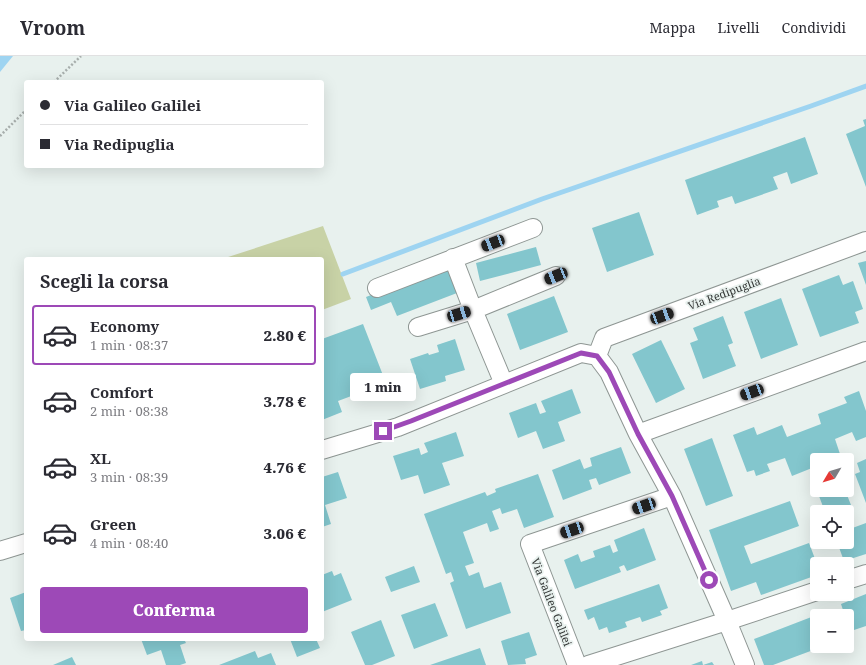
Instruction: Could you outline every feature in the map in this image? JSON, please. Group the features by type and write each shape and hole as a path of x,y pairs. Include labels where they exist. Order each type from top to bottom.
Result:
{"street":[{"path":"377,288 533,228"},
{"name":"Via Redipuglia","path":"597,356 604,338 866,241"},
{"path":"453,258 504,384"},
{"path":"418,327 473,310 556,276"},
{"path":"638,434 866,351"},
{"path":"324,449 398,426 581,353 597,356 609,372 638,434 672,496 745,665"},
{"name":"Via Galileo Galilei","path":"577,665 530,544 672,496"},
{"path":"0,552 24,544"},
{"path":"854,578 866,574"},
{"path":"588,665 727,622 810,593"}],"path":[{"path":"56,80 81,56"},
{"path":"0,136 24,112"}],"green space":[{"path":"323,226 351,299 324,309 324,257 228,257"}],"water":[{"path":"0,56 13,56 0,72"}],"building":[{"path":"866,119 866,187 846,134 865,126 863,120"},
{"path":"805,137 818,174 791,184 787,172 773,177 778,189 735,204 732,196 717,201 719,207 697,215 685,180"},
{"path":"639,212 654,255 607,272 592,228"},
{"path":"536,247 541,265 480,281 476,263"},
{"path":"866,261 866,285 858,263"},
{"path":"446,266 457,293 397,316 391,302 371,310 366,297"},
{"path":"839,275 843,285 853,281 863,309 855,312 859,323 820,337 802,289"},
{"path":"554,296 568,332 520,350 507,314"},
{"path":"781,298 798,345 761,359 744,312"},
{"path":"723,316 733,343 728,345 736,366 703,379 690,343 698,340 693,328"},
{"path":"363,324 386,383 338,401 342,412 324,419 324,338"},
{"path":"455,339 465,370 445,376 446,381 420,389 410,359 428,353 429,355 439,352 437,345"},
{"path":"661,340 685,389 656,403 632,354"},
{"path":"572,389 581,413 558,422 565,441 543,449 536,431 518,438 509,413 536,403 540,414 546,412 541,401"},
{"path":"859,391 866,411 866,437 856,441 852,432 835,439 840,453 810,453 810,469 792,476 785,458 767,464 770,471 756,476 754,470 747,472 733,435 754,427 757,435 782,425 787,437 821,424 818,414 847,403 844,397"},
{"path":"456,432 464,456 442,463 450,485 424,494 418,475 401,480 393,456 419,448 421,455 428,452 424,443"},
{"path":"712,438 733,496 706,506 684,449"},
{"path":"621,447 631,473 599,485 596,478 589,480 592,489 563,500 552,470 580,459 584,469 592,466 590,458"},
{"path":"866,459 866,503 855,474 860,472 857,463"},
{"path":"338,472 347,498 325,505 331,524 324,526 324,476"},
{"path":"538,474 554,517 524,528 517,509 502,514 500,508 492,511 499,529 490,532 487,523 463,532 474,563 465,566 469,576 479,572 484,588 501,582 511,613 466,629 450,583 454,581 451,572 446,574 424,514 485,492 487,496 496,492 495,489"},
{"path":"819,497 848,497 851,505 822,505"},
{"path":"790,501 799,526 744,546 751,564 809,543 810,549 814,557 810,557 810,578 761,595 756,582 731,591 709,530"},
{"path":"866,523 866,554 854,558 843,557 840,549 854,549 854,527"},
{"path":"644,528 656,560 627,571 624,565 619,567 621,572 575,589 564,560 578,554 581,562 595,557 593,551 610,545 613,553 618,551 614,540"},
{"path":"414,566 420,582 391,592 385,577"},
{"path":"332,571 334,576 341,573 352,600 324,611 324,574"},
{"path":"659,584 668,608 660,611 662,615 642,622 640,617 625,622 627,627 609,633 607,627 599,630 594,617 588,620 584,610"},
{"path":"24,593 24,630 21,631 10,598"},
{"path":"866,594 866,626 854,630 854,609 843,609 841,604 848,601 854,601 854,599"},
{"path":"435,603 448,636 414,649 401,615"},
{"path":"810,618 810,651 773,665 764,665 754,639"},
{"path":"381,620 395,656 372,665 365,665 351,632"},
{"path":"529,632 537,655 525,659 526,664 508,665 501,641"},
{"path":"142,641 185,641 186,643 180,645 186,663 180,665 166,665 161,650 147,655"},
{"path":"291,641 317,641 320,648 297,657"},
{"path":"480,648 486,665 430,665"},
{"path":"255,651 258,658 271,653 276,665 219,665"},
{"path":"72,657 76,665 53,665"},
{"path":"702,661 703,665 691,665"},
{"path":"712,662 714,665 703,665"}],"waterway":[{"path":"343,274 542,199 866,86"}],"route":[{"path":"383,431 581,353 597,356 609,372 638,434 672,496 709,580"}]}
